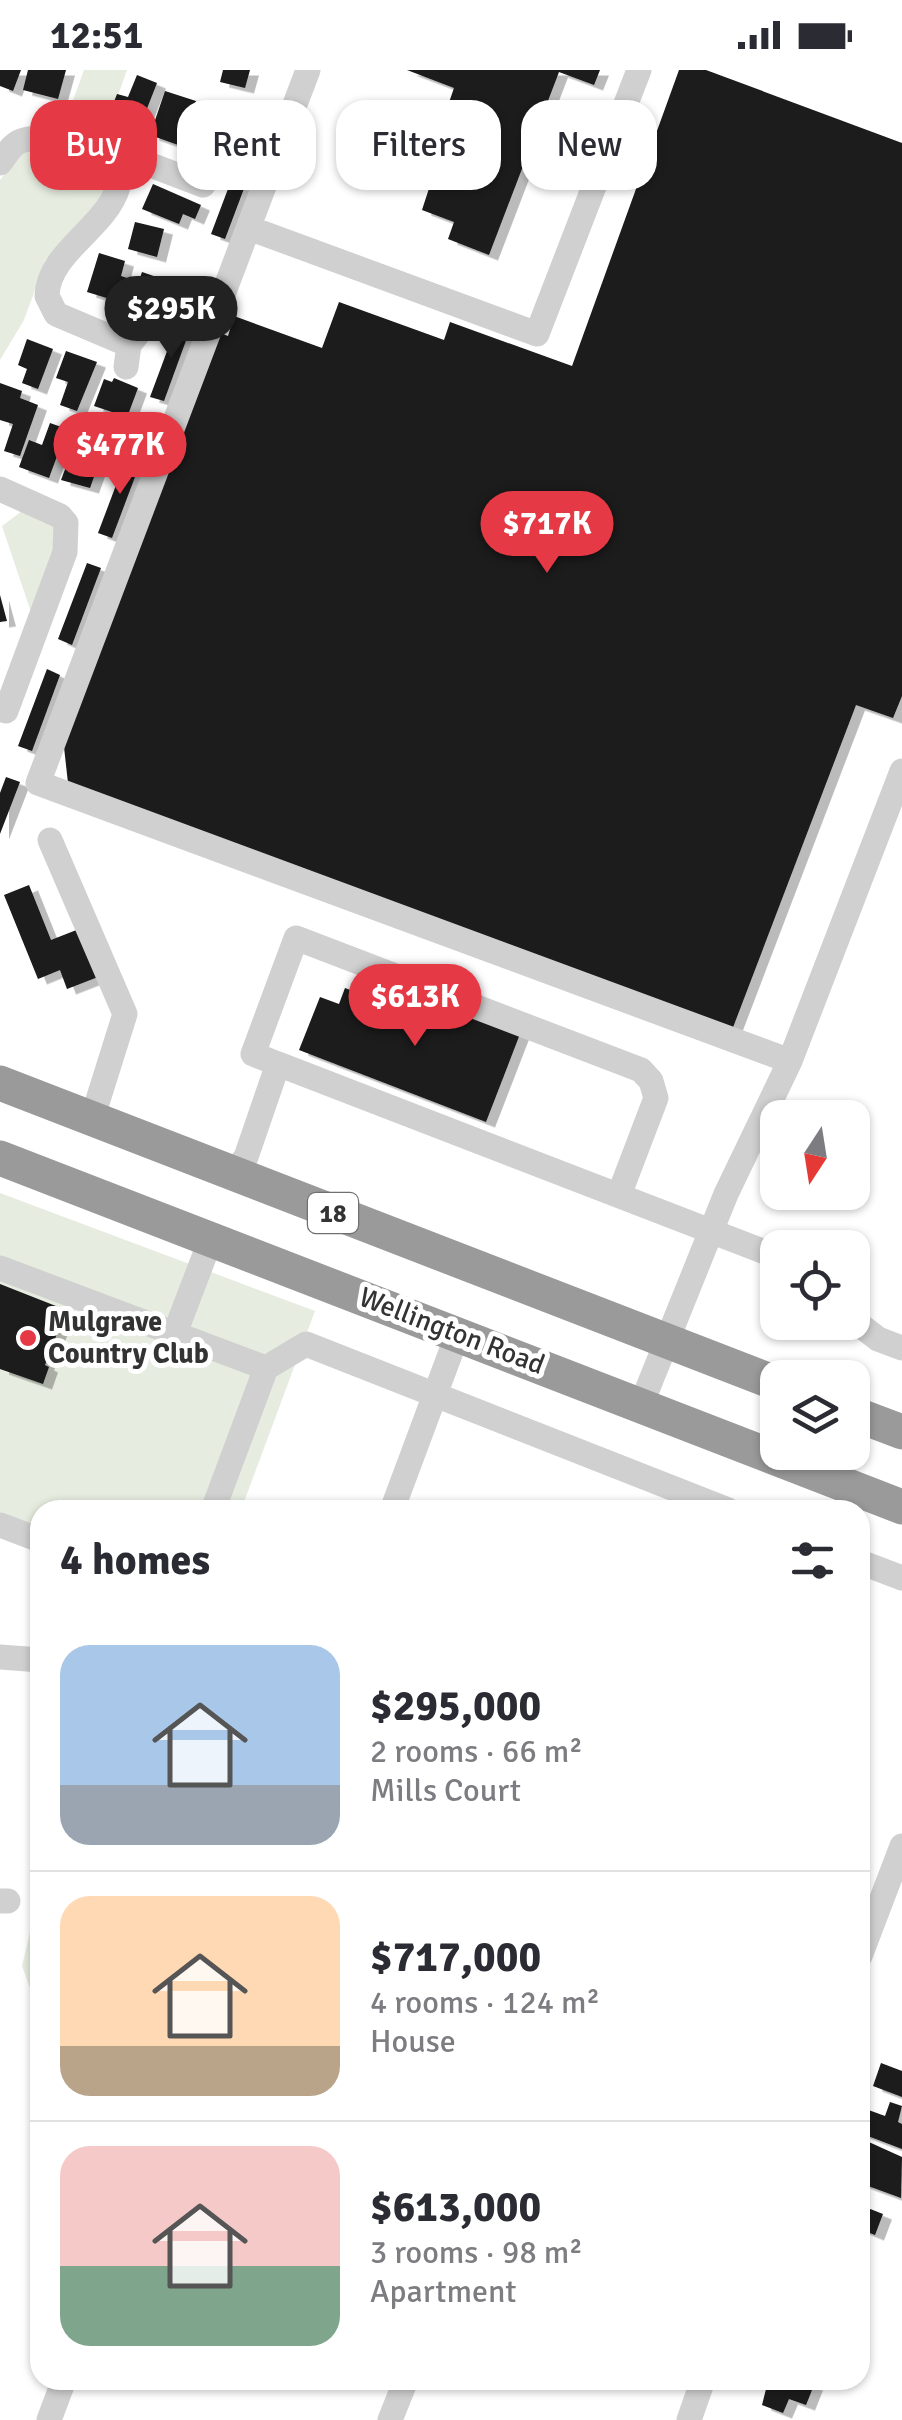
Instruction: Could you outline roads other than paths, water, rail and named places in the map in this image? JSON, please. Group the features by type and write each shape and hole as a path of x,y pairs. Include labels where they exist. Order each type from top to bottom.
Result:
{"highway":[{"name":"18","path":"0,1083 760,1377"},
{"name":"Wellington Road","path":"0,1158 212,1236 902,1507"},
{"path":"870,1419 902,1432"}],"street":[{"path":"308,70 38,782 790,1062"},
{"path":"249,228 538,334 639,70"},
{"path":"0,162 16,142 30,138"},
{"path":"115,190 55,270 47,288 50,306 56,314 127,356 152,316"},
{"path":"0,489 60,516 67,533 65,552 6,712"},
{"path":"642,1406 726,1194 790,1062 902,772"},
{"path":"50,840 125,1014 92,1120"},
{"path":"620,1196 656,1098 651,1081 641,1070 296,938 253,1054 760,1251"},
{"path":"232,1174 246,1157 278,1064"},
{"path":"175,1334 212,1236"},
{"path":"0,1268 266,1368"},
{"path":"396,1500 458,1333"},
{"path":"870,1333 902,1348"},
{"path":"218,1500 266,1368 306,1344 703,1500"},
{"path":"0,1525 30,1536"},
{"path":"870,1566 902,1578"},
{"path":"0,1657 30,1659"},
{"path":"870,1932 900,1860"},
{"path":"49,2420 60,2390"},
{"path":"390,2420 402,2390"},
{"path":"689,2420 699,2390"}],"place":[{"name":"Mulgrave Country Club","path":"28,1338"}]}
